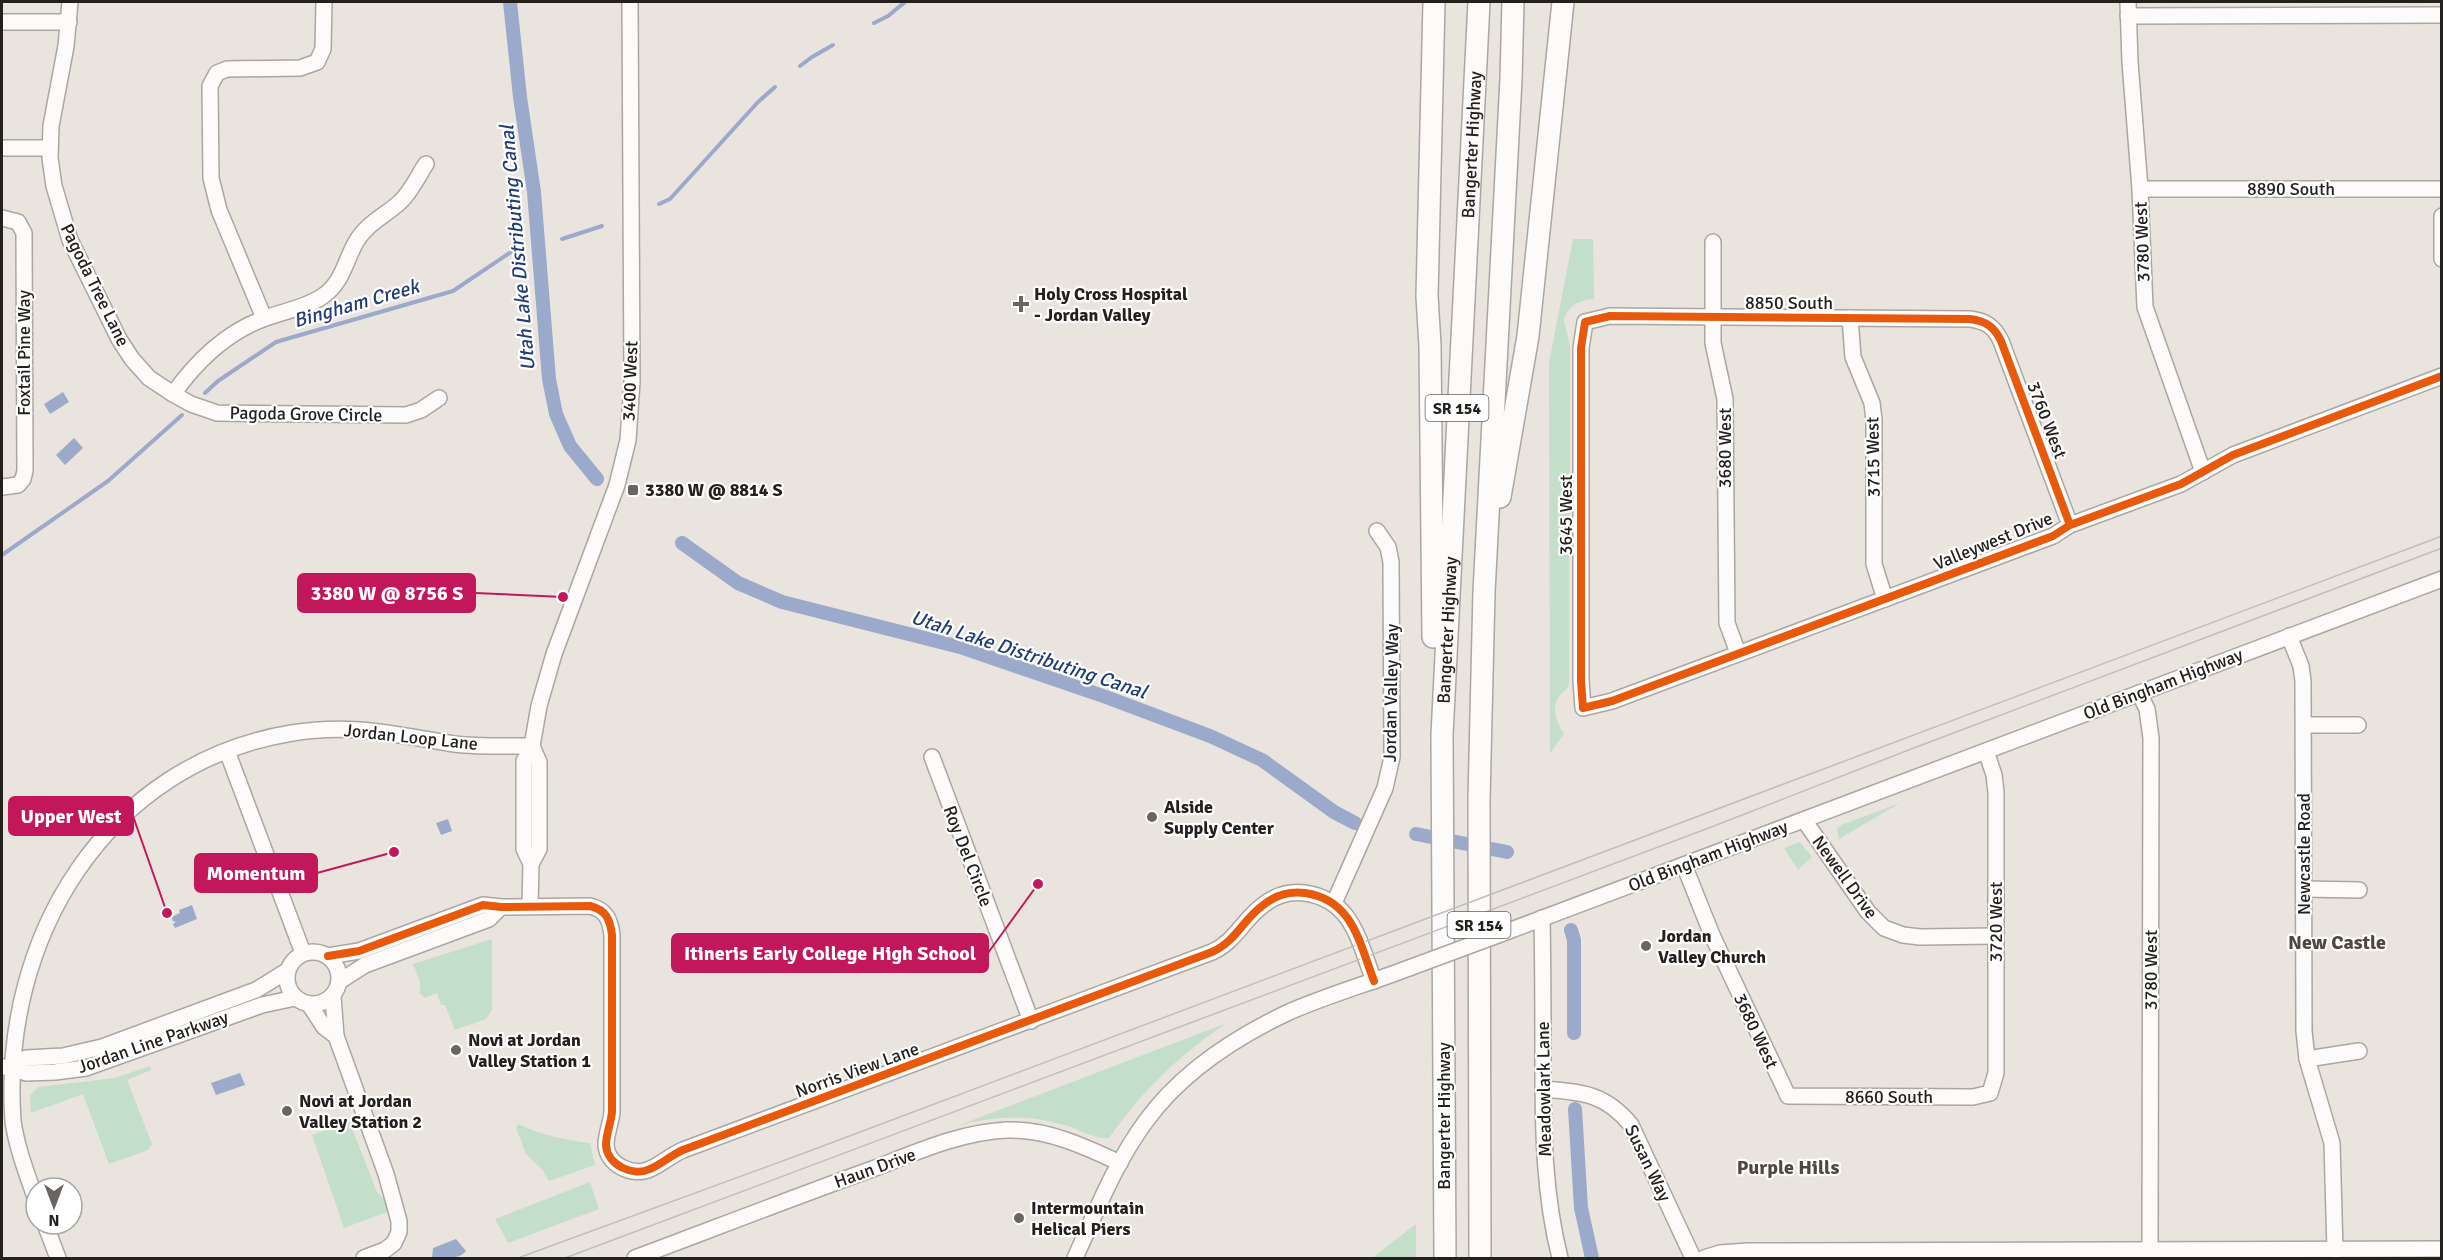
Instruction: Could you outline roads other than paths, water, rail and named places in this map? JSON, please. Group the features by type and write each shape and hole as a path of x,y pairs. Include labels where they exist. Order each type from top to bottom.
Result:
{"highway":[{"path":"1434,2 1427,296 1430,346 1433,667 1444,699"},
{"name":"Bangerter Highway","path":"1445,1258 1442,735 1479,2"},
{"name":"Bangerter Highway","path":"1480,1258 1479,799 1484,592 1512,79 1513,2"},
{"path":"1484,592 1528,336 1563,2"}],"street":[{"name":"Pagoda Tree Lane","path":"70,2 69,22 52,115 50,148 54,186 65,229 114,329 141,369 173,394"},
{"path":"264,318 219,210 213,189 210,167 210,86 217,73 227,69 300,68 317,62 323,49 324,2"},
{"name":"3400 West","path":"530,906 531,864 539,849 539,762 532,746 545,682 617,485 628,440 632,382 630,2"},
{"path":"2128,9 2302,8 2442,15"},
{"name":"3780 West","path":"2128,9 2145,307 2203,472"},
{"path":"2,22 69,22"},
{"path":"2,148 50,148"},
{"path":"173,394 187,375 223,340 241,328 309,304 331,290 341,277 352,249 363,233 405,196 426,164"},
{"name":"8890 South","path":"2140,189 2442,189"},
{"path":"2442,216 2442,259"},
{"name":"Foxtail Pine Way","path":"2,218 14,219 21,224 24,233 25,471 21,482 14,486 2,487"},
{"name":"3680 West","path":"1713,242 1714,355 1725,399 1727,623 1738,653"},
{"name":"8850 South","path":"1585,322 1610,316 1970,319 1986,322 1992,327"},
{"name":"3715 West","path":"1850,318 1853,357 1872,403 1874,564 1885,598"},
{"name":"3645 West","path":"1583,708 1581,348 1585,322"},
{"name":"3760 West","path":"1992,327 2001,341 2070,525"},
{"name":"Valleywest Drive","path":"1583,708 1612,701 2053,536 2070,525 2181,484 2233,455 2442,376"},
{"name":"Pagoda Grove Circle","path":"173,394 200,408 235,414 406,415 422,410 439,398"},
{"name":"Jordan Valley Way","path":"1334,903 1385,788 1392,757 1391,562 1388,547 1377,531"},
{"name":"Old Bingham Highway","path":"1074,1258 1120,1163 1146,1121 1178,1086 1227,1046 1290,1012 2442,579"},
{"name":"Newcastle Road","path":"2289,636 2301,666 2304,725 2304,1031 2307,1059 2332,1143 2335,1250"},
{"name":"3780 West","path":"2139,693 2147,709 2151,738 2150,1249"},
{"path":"2304,725 2358,725"},
{"name":"Jordan Loop Lane","path":"28,1176 16,1138 5,1067 22,971 42,918 70,871 98,838 145,794 193,764 259,739 292,733 347,728 376,729 456,744 532,746"},
{"path":"228,751 303,953"},
{"name":"3720 West","path":"1986,751 1994,774 1996,792 1996,1073 1990,1093"},
{"name":"Roy Del Circle","path":"932,758 1031,1021"},
{"name":"Newell Drive","path":"1804,820 1868,912 1884,928 1903,935 1920,937 1996,936"},
{"name":"3680 West","path":"1684,865 1712,935 1788,1095"},
{"path":"2304,889 2359,890"},
{"name":"Norris View Lane","path":"530,906 590,906 605,913 611,929 612,969 612,1112 606,1144 615,1163 633,1172 650,1169 683,1150 1218,950 1230,942 1261,906 1277,896 1302,893 1322,897 1334,903"},
{"path":"1334,903 1352,924 1374,981"},
{"path":"336,1036 324,1027 302,1001 289,990 287,971 293,960 303,953 316,952 328,956 359,951 483,905 530,906"},
{"path":"364,1258 385,1250 394,1243 399,1232 399,1221 386,1174 336,1036 333,996 340,981 364,966 489,919 501,907"},
{"name":"Meadowlark Lane","path":"1542,918 1543,1089 1548,1199 1560,1258"},
{"path":"328,956 337,967 340,981"},
{"name":"Jordan Line Parkway","path":"5,1067 26,1058 63,1056 102,1047 256,990 287,971"},
{"path":"302,1001 318,1004 333,996"},
{"name":"Jordan Line Parkway","path":"5,1067 26,1073 86,1068 268,1002 302,1001"},
{"path":"2307,1059 2359,1051"},
{"name":"Susan Way","path":"1543,1089 1584,1092 1607,1102 1623,1114 1631,1125 1693,1258"},
{"name":"8660 South","path":"1788,1095 1973,1097 1990,1093"},
{"name":"Haun Drive","path":"635,1258 857,1174 973,1134 1007,1130 1039,1133 1067,1140 1120,1163"},
{"path":"50,1236 58,1258"},
{"path":"1704,1258 1720,1253 1748,1251 2442,1249"}],"water":[{"path":"63,392 69,402 50,414 44,404"},
{"path":"74,438 83,448 65,465 56,455"},
{"path":"448,819 452,831 441,835 436,823"},
{"path":"192,905 197,919 175,928 173,924 176,922 171,917 180,913 179,910"},
{"path":"240,1073 245,1085 216,1095 211,1083"},
{"path":"456,1239 466,1251 463,1254 451,1258 432,1258 433,1248"}],"waterway":[{"name":"Utah Lake Distributing Canal","path":"510,2 520,97 534,192 549,379 556,414 570,446 597,479"},
{"name":"Bingham Creek","path":"874,23 888,16 905,2"},
{"name":"Bingham Creek","path":"800,66 833,45"},
{"name":"Bingham Creek","path":"659,204 670,199 758,102 775,87"},
{"name":"Bingham Creek","path":"562,239 602,226"},
{"name":"Bingham Creek","path":"205,393 218,381 276,342 453,291 517,248"},
{"name":"Bingham Creek","path":"2,555 108,481 182,415"},
{"name":"Utah Lake Distributing Canal","path":"682,543 738,583 782,602 960,647 1106,697 1210,736 1262,760 1334,812 1355,823"},
{"name":"Utah Lake Distributing Canal","path":"1416,834 1507,852"},
{"name":"Utah Lake Distributing Canal","path":"1571,930 1574,940 1574,1033"},
{"name":"Utah Lake Distributing Canal","path":"1575,1109 1581,1208 1592,1258"}],"tram line":[{"path":"518,1258 807,1152 2442,536"},
{"path":"565,1258 1714,826 2442,548"}],"place":[{"name":"Holy Cross Hospital - Jordan Valley","path":"1021,304"},
{"name":"3380 W @ 8814 S","path":"633,490"},
{"name":"3380 W @ 8756 S","path":"563,597"},
{"name":"Alside Supply Center","path":"1152,817"},
{"name":"Momentum","path":"394,852"},
{"name":"Itineris Early College High School","path":"1038,884"},
{"name":"Upper West","path":"167,913"},
{"name":"Jordan Valley Church","path":"1646,946"},
{"name":"Novi at Jordan Valley Station 1","path":"456,1050"},
{"name":"Novi at Jordan Valley Station 2","path":"287,1111"},
{"name":"Intermountain Helical Piers","path":"1019,1218"}],"district":[{"name":"New Castle","path":"2337,942"},
{"name":"Purple Hills","path":"1788,1167"}]}
